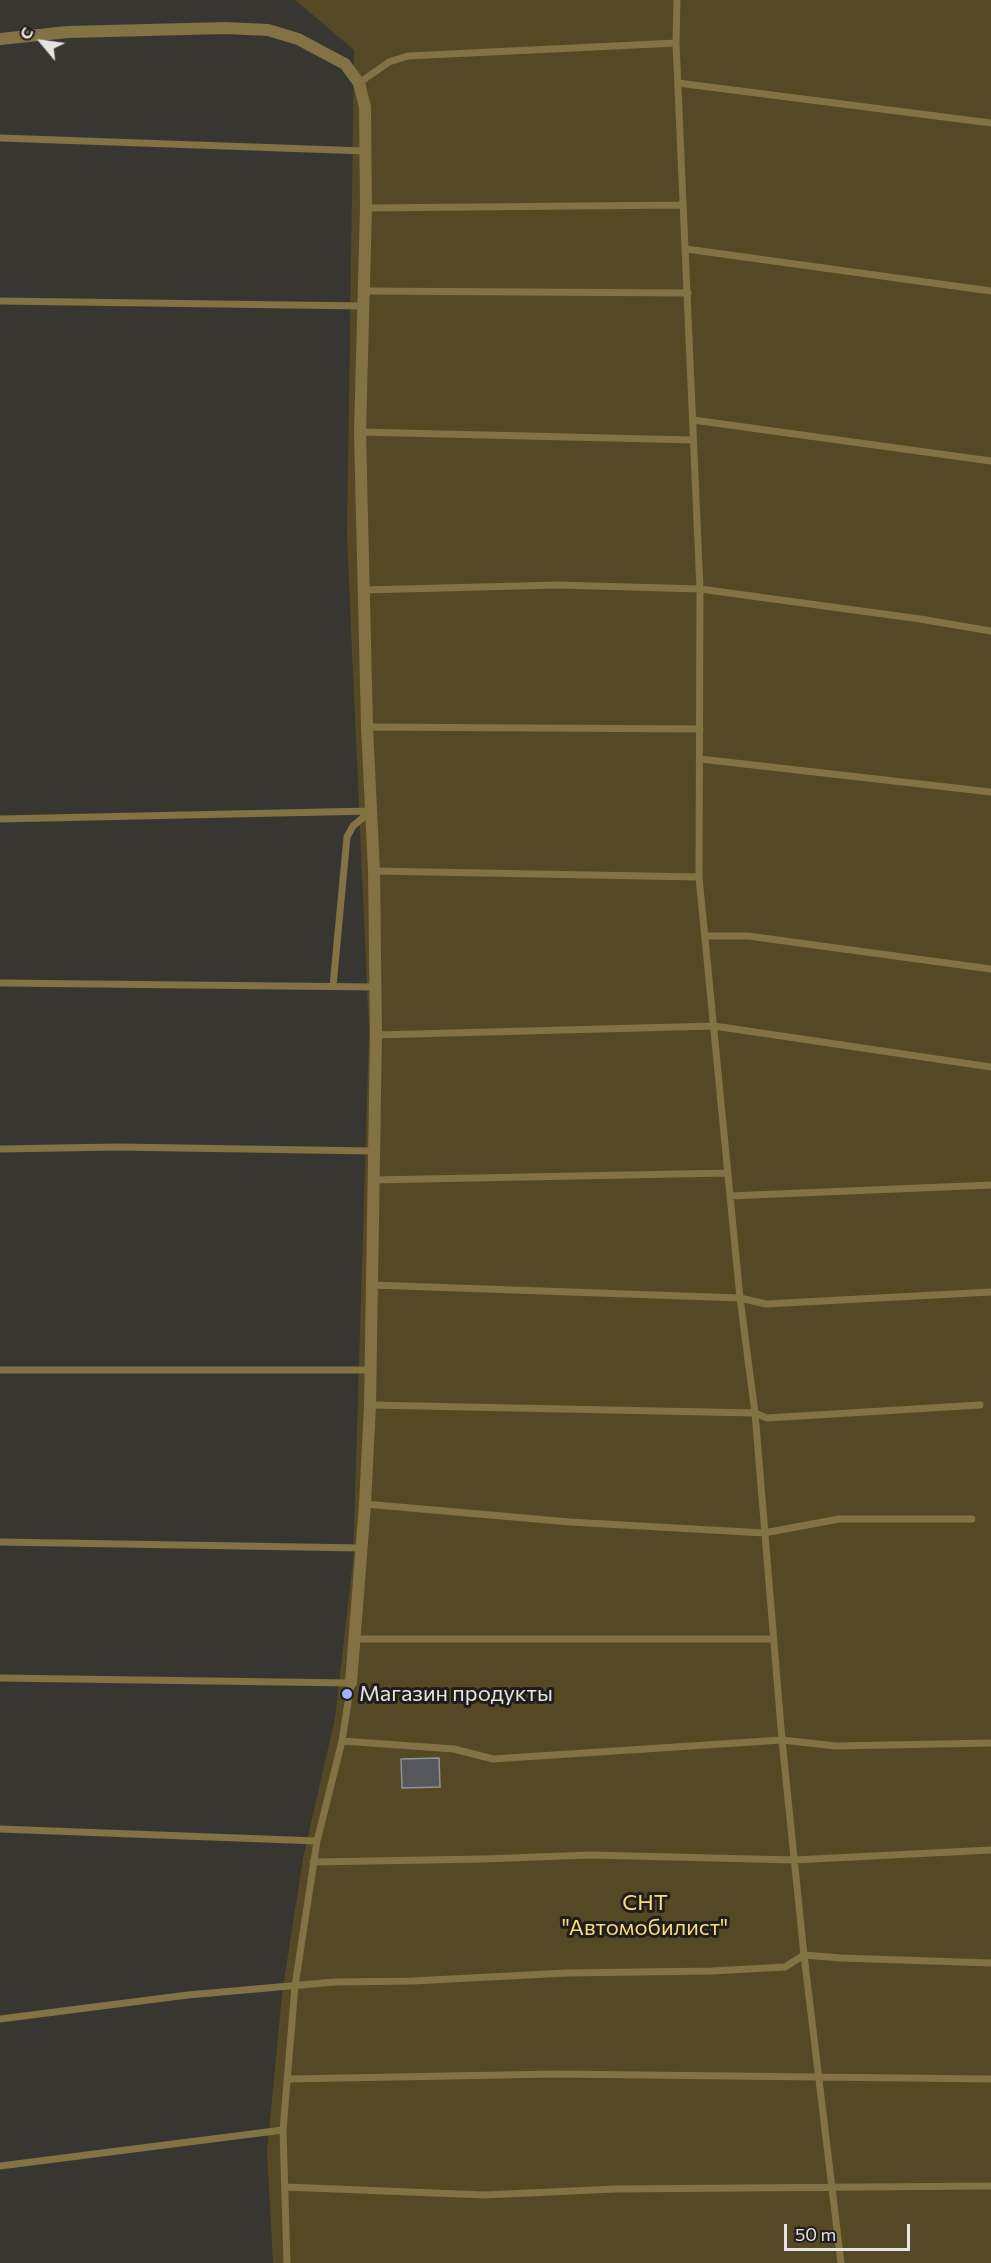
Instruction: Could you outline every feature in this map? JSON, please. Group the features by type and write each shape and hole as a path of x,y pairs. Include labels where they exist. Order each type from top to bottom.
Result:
{"street":[{"path":"0,39 68,32 226,28 268,30 298,39 345,64 359,83 366,107 366,208 360,432 367,727 374,871 376,1035 370,1405 351,1683"}],"lane":[{"path":"677,0 676,43 700,589 699,877 740,1298 755,1413 794,1860 841,2263"},
{"path":"359,83 389,62 408,56 676,43"},
{"path":"678,83 991,123"},
{"path":"0,138 365,151"},
{"path":"366,208 683,206"},
{"path":"686,249 991,291"},
{"path":"364,291 688,293"},
{"path":"0,301 364,306"},
{"path":"693,420 991,461"},
{"path":"360,432 693,440"},
{"path":"364,590 558,585 700,589 991,631"},
{"path":"367,727 699,729"},
{"path":"699,759 991,792"},
{"path":"0,819 371,811"},
{"path":"333,986 347,837 353,826 371,811"},
{"path":"374,871 699,877"},
{"path":"705,936 748,936 991,969"},
{"path":"0,983 376,987"},
{"path":"376,1035 714,1026 991,1066"},
{"path":"0,1149 117,1147 374,1151"},
{"path":"373,1180 728,1173"},
{"path":"730,1196 991,1185"},
{"path":"372,1285 740,1298 766,1304 991,1292"},
{"path":"0,1370 369,1370"},
{"path":"370,1405 755,1413 767,1418 980,1405"},
{"path":"365,1504 570,1522 764,1533 839,1520 972,1519"},
{"path":"0,1542 361,1548"},
{"path":"354,1639 773,1639"},
{"path":"0,1678 351,1683 342,1741 313,1862 295,1986 283,2130 286,2263"},
{"path":"342,1741 454,1749 493,1759 782,1740 836,1746 991,1743"},
{"path":"0,1828 317,1841"},
{"path":"313,1862 590,1855 794,1860 991,1850"},
{"path":"0,2019 188,1995 335,1982 413,1981 566,1972 712,1971 785,1967 804,1955 991,1963"},
{"path":"288,2079 556,2074 991,2079"},
{"path":"0,2166 283,2130"},
{"path":"285,2187 485,2195 615,2189 991,2186"}],"green space":[{"name":"СНТ \"Автомобилист\"","path":"295,0 991,0 991,2263 273,2263 267,2152 282,1994 303,1858 335,1718 353,1561 369,1032 347,537 354,50"}],"building":[{"path":"439,1758 440,1787 402,1788 401,1759"}],"place":[{"name":"Магазин продукты","path":"347,1694"}]}
